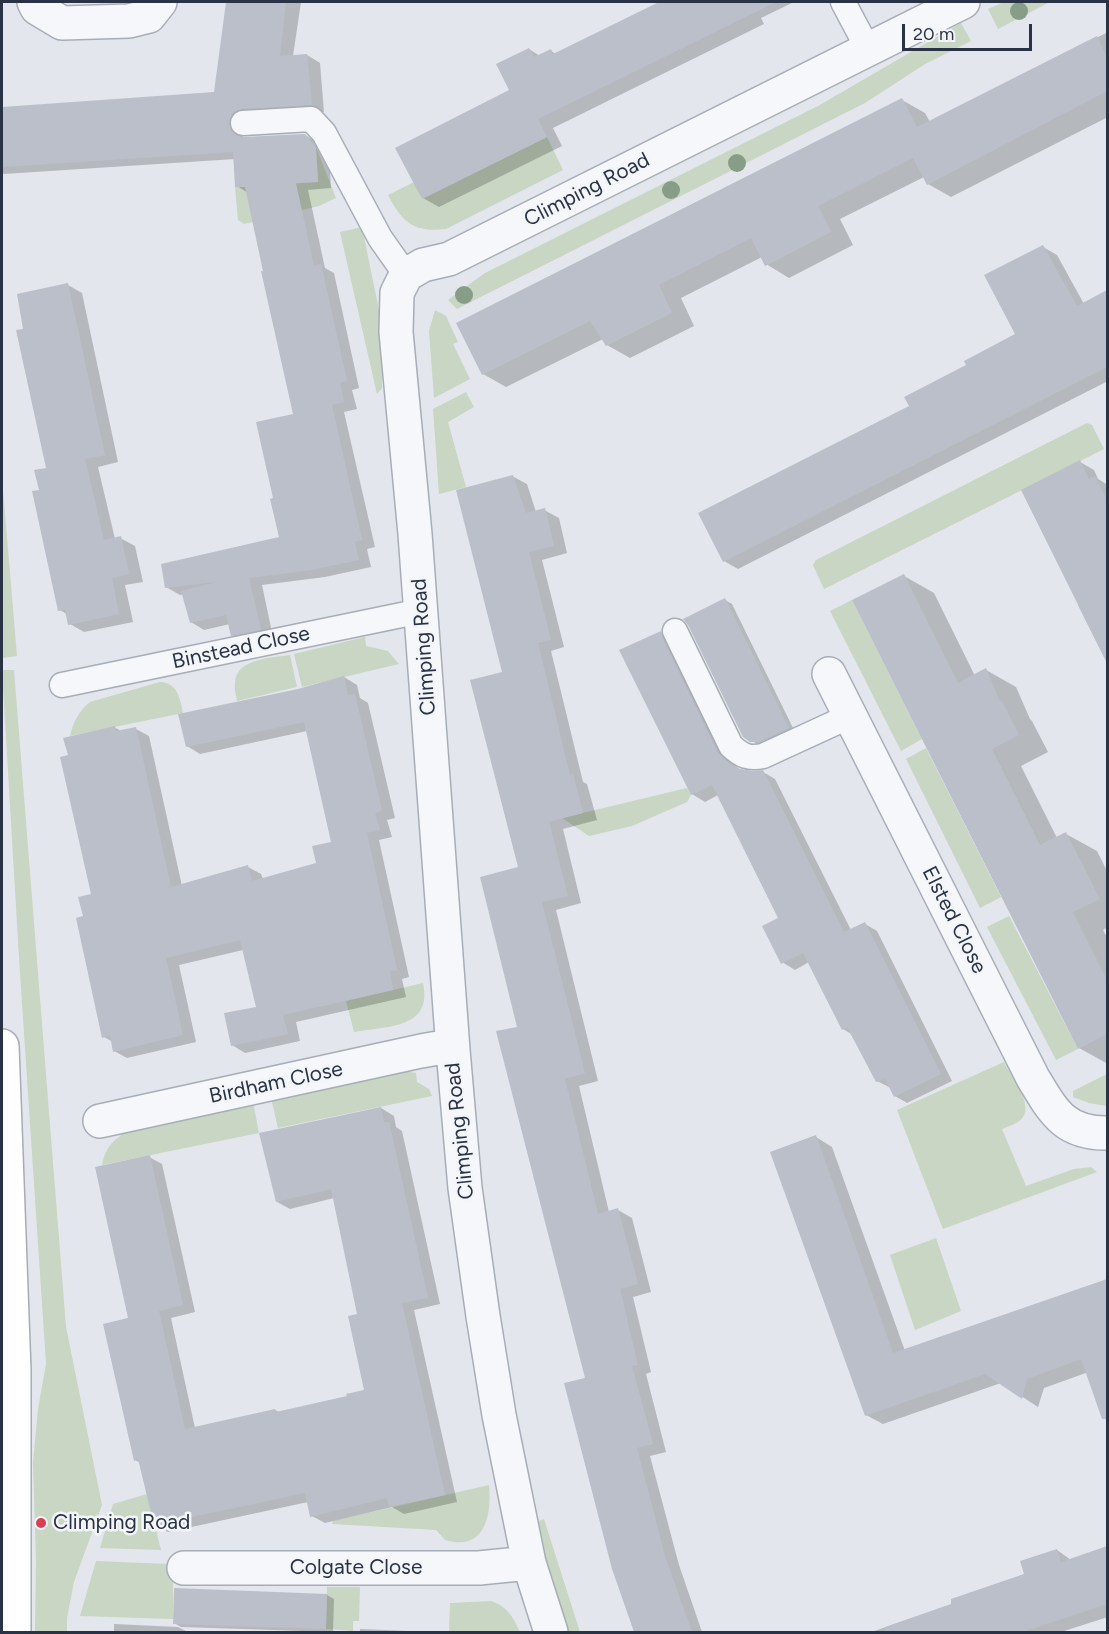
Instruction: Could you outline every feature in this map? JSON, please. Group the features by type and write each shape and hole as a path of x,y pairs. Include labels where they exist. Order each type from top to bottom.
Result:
{"street":[{"path":"34,2 37,8 62,23 129,21 149,16 160,2"},
{"name":"Climping Road","path":"551,1632 529,1563 499,1415 465,1188 421,611 396,332 397,293 406,275 423,265 449,259 963,2"},
{"name":"Elsted Close","path":"829,674 1033,1078 1054,1113 1065,1124 1081,1130 1107,1133"},
{"path":"2,1046 14,1371 14,1632"},
{"name":"Birdham Close","path":"100,1121 421,1051 438,1048 453,1050"},
{"name":"Colgate Close","path":"184,1568 479,1568 529,1563"}],"lane":[{"path":"843,2 868,49"},
{"path":"243,123 311,119 324,133 380,238 406,275"},
{"name":"Binstead Close","path":"62,685 421,611"},
{"path":"675,631 731,747 740,754 751,758 763,756 850,716"}],"green space":[{"path":"1004,2 1048,3 998,29 988,9"},
{"path":"961,23 971,41 925,64 865,103 457,309 448,300 485,273 818,106"},
{"path":"547,137 563,170 446,229 425,229 410,224 398,212 388,195 414,182 422,199"},
{"path":"316,147 336,198 319,206 244,224 238,220 235,187 318,182"},
{"path":"362,227 382,325 382,388 377,394 340,232"},
{"path":"435,310 446,316 458,342 453,344 470,379 434,398 429,331"},
{"path":"466,392 474,407 448,422 466,487 439,494 433,409"},
{"path":"1087,423 1092,425 1104,449 824,589 813,565 816,560"},
{"path":"2,478 17,656 3,658 2,644"},
{"path":"852,600 922,739 901,751 830,611"},
{"path":"365,637 366,646 388,651 399,664 302,687 294,654"},
{"path":"290,655 297,687 237,701 235,682 242,668 256,661"},
{"path":"2,670 14,670 66,1327 102,1505 74,1582 67,1618 67,1632 35,1632 36,1560 33,1462 38,1409 46,1364"},
{"path":"160,682 170,685 177,692 183,713 70,736 77,717 90,702"},
{"path":"926,748 1001,897 980,908 906,759"},
{"path":"687,788 691,795 687,802 632,826 589,836 562,818"},
{"path":"1009,916 1078,1049 1056,1060 987,927"},
{"path":"423,983 424,998 421,1009 414,1017 405,1023 393,1026 354,1032 346,1001"},
{"path":"1004,1062 1023,1097 1025,1111 1019,1121 1002,1129 1026,1186 1074,1169 1091,1167 1097,1172 943,1229 897,1110"},
{"path":"401,1071 416,1073 417,1082 429,1089 432,1096 278,1128 271,1098"},
{"path":"1107,1074 1107,1106 1073,1097 1073,1091"},
{"path":"253,1102 259,1133 102,1165 112,1143 132,1129"},
{"path":"936,1238 961,1311 915,1330 890,1255"},
{"path":"489,1485 487,1519 477,1536 469,1541 445,1540 436,1530 332,1524 333,1521"},
{"path":"147,1494 161,1550 100,1548 113,1504"},
{"path":"544,1519 580,1632 565,1632 536,1522"},
{"path":"96,1561 168,1564 173,1569 173,1619 80,1616"},
{"path":"327,1587 360,1587 359,1621 353,1621 353,1631 326,1629"},
{"path":"491,1601 502,1606 509,1613 520,1632 449,1632 450,1603"}],"building":[{"path":"226,2 286,2 280,56 307,54 312,105 242,109 235,111 229,124 231,131 243,137 305,134 316,148 318,182 296,183 314,266 321,264 347,381 340,383 344,402 332,405 362,540 355,542 359,560 311,570 249,578 261,630 231,636 226,615 190,623 181,591 217,582 165,588 161,564 279,537 256,422 293,414 245,187 235,187 233,152 2,167 2,107 214,92"},
{"path":"659,2 776,2 538,119 547,137 422,199 395,148 509,90 496,64 529,48 534,57 551,49 553,54"},
{"path":"1097,36 1107,58 1107,91 927,185 913,158 818,206 831,232 765,266 751,238 659,285 672,313 606,346 590,321 482,375 456,323 902,98 917,127"},
{"path":"1043,245 1077,306 1107,290 1107,367 723,562 698,513 909,406 904,397 966,365 964,361 1015,334 984,275"},
{"path":"68,283 105,455 85,459 104,540 121,536 129,574 112,578 119,614 68,625 65,610 58,611 32,491 39,490 34,470 46,468 16,330 23,329 17,294"},
{"path":"1080,460 1089,479 1095,476 1107,500 1107,663 1021,490"},
{"path":"513,475 526,513 545,508 554,546 529,552 551,640 538,643 570,775 573,774 583,813 549,822 568,896 542,902 585,1073 565,1079 598,1214 618,1208 638,1284 620,1289 638,1365 632,1366 653,1444 637,1448 665,1556 692,1632 634,1632 612,1569 564,1383 585,1378 496,1031 517,1027 480,877 518,867 470,680 502,672 456,490"},
{"path":"904,574 958,683 986,668 1000,702 1002,701 1019,735 992,749 1040,845 1066,832 1100,899 1073,912 1107,980 1107,1034 1078,1049 852,600"},
{"path":"725,598 789,728 759,742 750,742 743,737 683,619"},
{"path":"661,631 718,753 730,764 740,769 763,770 844,932 865,922 941,1074 894,1097 885,1079 876,1082 847,1027 842,1030 803,953 781,964 762,926 778,918 712,785 691,795 619,650"},
{"path":"344,676 348,695 355,694 382,811 375,813 380,830 367,833 397,970 390,971 393,990 283,1015 288,1034 231,1046 224,1013 256,1007 240,940 166,958 183,1035 113,1052 110,1036 102,1038 76,918 83,916 78,897 91,894 60,757 68,755 63,738 115,726 116,731 136,727 171,887 248,865 252,881 316,863 312,846 331,842 304,722 186,747 178,714 298,689"},
{"path":"381,1107 384,1122 389,1122 428,1298 402,1303 445,1495 389,1507 387,1498 310,1517 305,1493 154,1525 138,1459 134,1461 103,1324 128,1318 95,1167 150,1155 183,1305 159,1311 185,1429 275,1409 276,1412 364,1390 348,1316 357,1314 331,1189 276,1202 259,1133"},
{"path":"816,1135 893,1353 1107,1279 1107,1419 1102,1419 1081,1359 1027,1379 1022,1399 985,1374 865,1416 770,1152"},
{"path":"1107,1546 1107,1604 1023,1632 886,1632 885,1627 951,1604 951,1599 1024,1574 1020,1561 1057,1549 1061,1562"},
{"path":"174,1588 327,1594 326,1629 173,1624"}],"place":[{"name":"Climping Road","path":"41,1523"}]}
